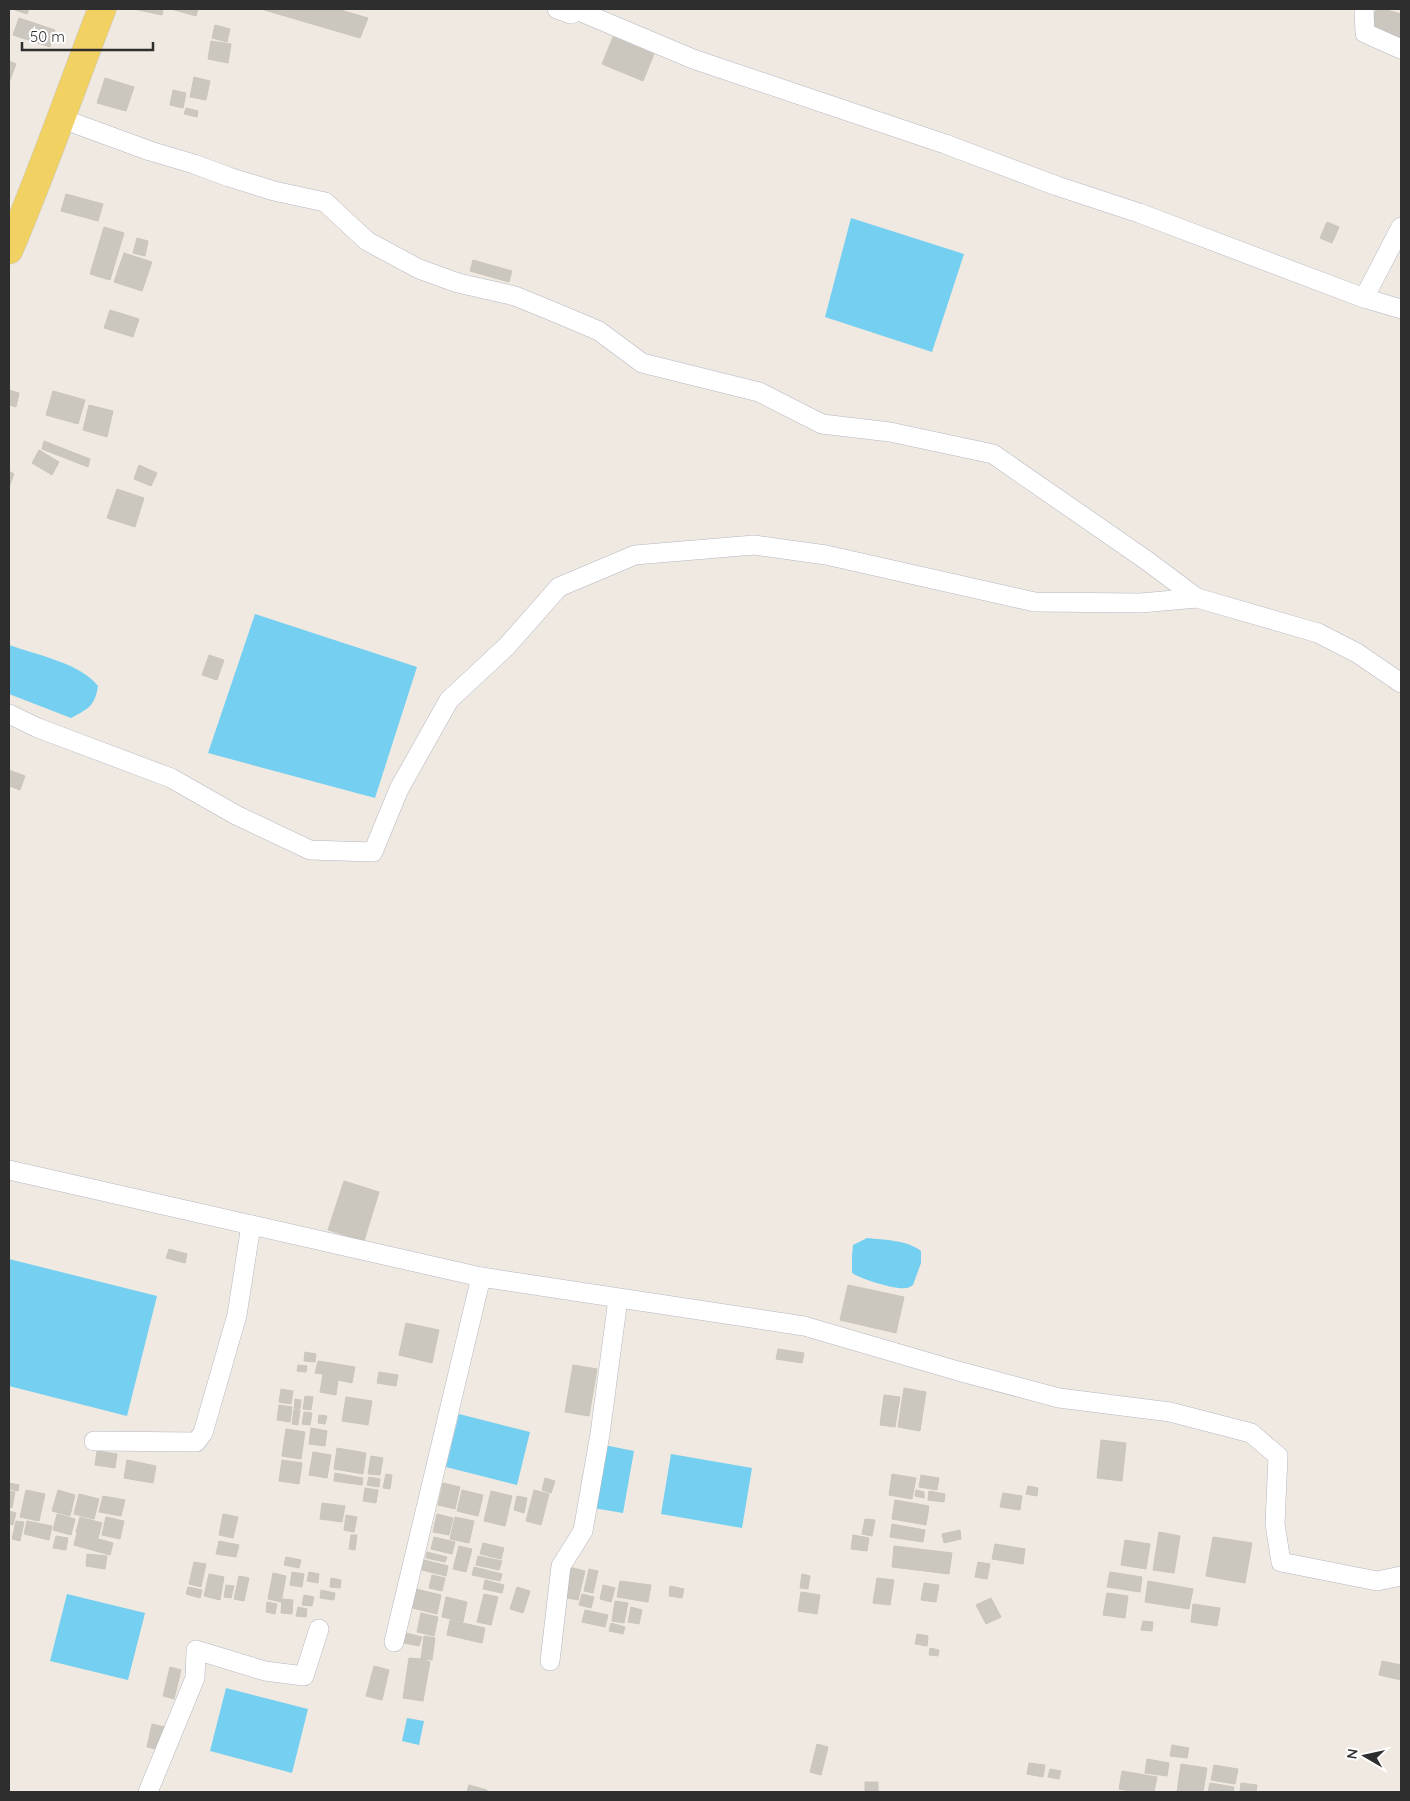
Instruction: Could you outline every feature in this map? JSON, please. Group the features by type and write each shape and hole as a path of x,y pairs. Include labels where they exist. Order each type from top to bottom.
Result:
{"main road":[{"path":"9,204 86,9"},
{"path":"9,250 30,201 102,9"}],"street":[{"path":"556,9 571,14 580,10 692,59 945,144 1057,186 1139,213 1364,298 1401,309"},
{"path":"1364,9 1365,33 1401,49"},
{"path":"60,118 150,152 194,164 228,178 274,191 325,202 367,240 419,269 458,283 515,296 559,314 599,331 642,363 759,392 822,424 890,432 993,454 1146,560 1197,598 1318,633 1357,653 1401,683"},
{"path":"1364,298 1401,227"},
{"path":"9,714 38,728 171,778 236,815 310,850 373,852 399,789 449,700 506,646 559,587 635,555 754,545 826,555 1035,602 1142,603 1197,598"},
{"path":"9,1170 481,1277 804,1326 958,1372 1059,1398 1170,1412 1251,1433 1278,1456 1275,1524 1281,1562 1377,1581 1401,1576"},
{"path":"94,1441 196,1442 203,1433 237,1315 251,1225"},
{"path":"394,1642 481,1277"},
{"path":"550,1661 561,1566 583,1532 600,1434 618,1299"},
{"path":"148,1792 194,1678 196,1650 264,1671 304,1676 319,1630"}],"water":[{"path":"851,218 964,254 932,352 825,317"},
{"path":"255,614 417,667 375,798 208,753"},
{"path":"9,645 80,671 98,686 93,703 71,718 9,694"},
{"path":"867,1238 903,1243 921,1251 921,1263 913,1285 907,1288 886,1286 852,1273 853,1245"},
{"path":"9,1259 157,1296 127,1416 9,1386"},
{"path":"459,1414 530,1432 517,1485 446,1467"},
{"path":"604,1445 634,1451 623,1513 593,1508"},
{"path":"671,1454 752,1468 742,1528 661,1514"},
{"path":"67,1594 145,1613 128,1680 50,1661"},
{"path":"226,1688 308,1709 292,1773 210,1751"},
{"path":"407,1718 424,1721 419,1745 402,1741"}],"building":[{"path":"16,9 29,9 27,14"},
{"path":"134,9 163,9 162,15"},
{"path":"171,9 198,9 196,16"},
{"path":"261,9 337,9 368,18 360,38"},
{"path":"1376,9 1401,14 1401,39 1370,29"},
{"path":"19,18 55,30 50,47 13,35"},
{"path":"215,25 230,29 227,42 212,38"},
{"path":"613,37 654,54 643,81 602,64"},
{"path":"211,41 231,44 228,63 208,59"},
{"path":"9,61 16,64 9,83"},
{"path":"194,77 210,81 206,100 190,97"},
{"path":"105,78 134,87 126,111 97,103"},
{"path":"173,90 186,93 183,108 170,105"},
{"path":"186,108 198,111 197,117 184,114"},
{"path":"66,194 103,204 98,221 61,211"},
{"path":"1327,222 1339,227 1332,243 1320,238"},
{"path":"104,227 124,233 110,280 90,274"},
{"path":"137,238 148,241 145,256 133,253"},
{"path":"124,253 152,262 142,291 114,282"},
{"path":"473,260 512,271 509,282 470,271"},
{"path":"110,310 139,319 133,337 104,328"},
{"path":"9,390 19,393 16,407 9,405"},
{"path":"53,391 85,400 78,424 46,415"},
{"path":"89,405 113,411 107,437 83,430"},
{"path":"44,441 90,459 88,467 42,449"},
{"path":"39,450 59,462 52,475 32,463"},
{"path":"139,465 157,473 151,486 134,479"},
{"path":"9,471 14,474 9,487"},
{"path":"117,489 144,498 135,527 107,518"},
{"path":"209,655 224,660 217,680 202,675"},
{"path":"9,770 25,776 20,790 9,786"},
{"path":"344,1181 379,1192 364,1241 328,1230"},
{"path":"169,1249 187,1254 185,1263 166,1258"},
{"path":"848,1285 904,1297 896,1333 840,1320"},
{"path":"406,1323 439,1330 432,1363 399,1355"},
{"path":"778,1349 804,1353 802,1363 776,1359"},
{"path":"305,1352 316,1354 315,1362 304,1361"},
{"path":"318,1361 355,1367 352,1383 338,1380 336,1395 320,1392 323,1374 315,1373"},
{"path":"298,1365 307,1366 306,1372 297,1371"},
{"path":"573,1365 597,1369 589,1416 565,1412"},
{"path":"379,1372 398,1375 396,1386 377,1383"},
{"path":"904,1388 926,1392 920,1431 898,1427"},
{"path":"281,1389 293,1391 291,1404 279,1402"},
{"path":"884,1395 900,1397 895,1427 880,1425"},
{"path":"305,1396 313,1397 311,1410 303,1409"},
{"path":"346,1397 372,1401 368,1425 342,1421"},
{"path":"295,1399 301,1400 300,1409 294,1408"},
{"path":"279,1405 292,1407 290,1422 277,1420"},
{"path":"294,1409 300,1410 298,1425 292,1424"},
{"path":"304,1412 312,1413 310,1425 302,1424"},
{"path":"319,1415 327,1416 325,1424 318,1423"},
{"path":"311,1428 327,1431 325,1446 309,1444"},
{"path":"286,1429 305,1432 301,1459 282,1456"},
{"path":"1101,1440 1126,1443 1122,1481 1097,1478"},
{"path":"337,1448 366,1453 363,1474 334,1469"},
{"path":"97,1451 117,1454 115,1468 95,1465"},
{"path":"313,1452 331,1455 327,1478 309,1475"},
{"path":"371,1456 383,1458 380,1475 368,1474"},
{"path":"127,1460 156,1466 153,1483 124,1478"},
{"path":"282,1460 302,1463 299,1484 279,1481"},
{"path":"335,1473 363,1478 362,1485 334,1481"},
{"path":"386,1474 392,1475 390,1489 383,1488"},
{"path":"892,1474 916,1478 912,1499 889,1495"},
{"path":"921,1475 939,1478 937,1490 919,1487"},
{"path":"369,1477 380,1479 379,1487 367,1485"},
{"path":"545,1478 555,1481 551,1493 542,1490"},
{"path":"9,1483 19,1485 18,1491 9,1489"},
{"path":"443,1483 460,1487 455,1509 438,1505"},
{"path":"1028,1486 1038,1488 1037,1496 1026,1494"},
{"path":"365,1488 378,1490 376,1503 363,1501"},
{"path":"26,1490 45,1494 39,1521 20,1517"},
{"path":"58,1490 75,1495 70,1516 52,1511"},
{"path":"462,1490 483,1495 478,1516 457,1511"},
{"path":"534,1490 549,1494 541,1525 526,1521"},
{"path":"916,1490 924,1492 924,1498 915,1496"},
{"path":"9,1491 15,1492 12,1508 9,1507"},
{"path":"491,1491 512,1496 505,1526 484,1521"},
{"path":"929,1491 945,1494 944,1502 928,1500"},
{"path":"1003,1493 1022,1496 1020,1510 1000,1507"},
{"path":"79,1494 99,1499 94,1519 74,1514"},
{"path":"103,1496 125,1500 121,1516 99,1512"},
{"path":"517,1496 527,1498 524,1513 514,1510"},
{"path":"895,1500 929,1506 926,1525 892,1519"},
{"path":"322,1503 345,1506 342,1522 320,1519"},
{"path":"9,1511 16,1513 13,1525 9,1524"},
{"path":"57,1514 75,1519 71,1535 53,1530"},
{"path":"223,1514 238,1517 233,1538 219,1535"},
{"path":"437,1514 453,1518 449,1535 433,1532"},
{"path":"346,1515 357,1517 354,1532 344,1530"},
{"path":"80,1517 102,1523 98,1538 76,1532"},
{"path":"106,1517 124,1521 120,1539 102,1535"},
{"path":"455,1517 474,1521 469,1543 450,1539"},
{"path":"865,1519 875,1520 872,1536 862,1534"},
{"path":"16,1521 24,1522 20,1541 12,1539"},
{"path":"27,1521 52,1526 49,1540 24,1534"},
{"path":"892,1524 925,1530 923,1542 890,1537"},
{"path":"960,1530 961,1539 944,1543 942,1534"},
{"path":"1159,1532 1180,1536 1174,1573 1153,1570"},
{"path":"77,1533 113,1543 110,1555 74,1545"},
{"path":"351,1535 357,1535 355,1550 349,1549"},
{"path":"853,1535 869,1538 867,1551 851,1549"},
{"path":"56,1536 68,1538 66,1550 53,1548"},
{"path":"434,1537 455,1542 452,1554 431,1549"},
{"path":"1213,1537 1252,1543 1245,1583 1206,1576"},
{"path":"1125,1540 1150,1544 1146,1569 1121,1565"},
{"path":"219,1541 239,1545 236,1557 216,1554"},
{"path":"483,1543 504,1548 501,1559 480,1554"},
{"path":"995,1544 1025,1549 1023,1564 992,1559"},
{"path":"459,1546 472,1549 466,1572 453,1569"},
{"path":"894,1546 952,1553 949,1574 892,1567"},
{"path":"427,1552 447,1557 445,1562 426,1558"},
{"path":"87,1554 107,1556 105,1569 86,1566"},
{"path":"478,1556 502,1561 499,1570 476,1565"},
{"path":"286,1557 301,1560 299,1568 284,1565"},
{"path":"424,1560 448,1566 446,1576 422,1570"},
{"path":"194,1562 206,1564 201,1587 189,1584"},
{"path":"978,1562 990,1564 987,1579 975,1577"},
{"path":"474,1567 502,1574 500,1581 472,1575"},
{"path":"569,1567 585,1571 578,1600 562,1597"},
{"path":"589,1569 598,1571 593,1593 584,1591"},
{"path":"292,1572 304,1574 302,1587 290,1585"},
{"path":"309,1572 319,1574 318,1583 307,1581"},
{"path":"1110,1572 1142,1577 1140,1592 1107,1587"},
{"path":"273,1573 286,1576 281,1602 268,1599"},
{"path":"209,1574 224,1577 220,1600 204,1596"},
{"path":"802,1574 810,1576 808,1589 800,1588"},
{"path":"432,1575 445,1578 442,1591 429,1588"},
{"path":"239,1576 249,1578 244,1601 234,1599"},
{"path":"331,1578 341,1580 340,1588 330,1587"},
{"path":"877,1578 894,1580 890,1605 873,1603"},
{"path":"485,1580 504,1585 502,1593 483,1589"},
{"path":"620,1581 651,1585 648,1602 617,1597"},
{"path":"1148,1581 1193,1589 1189,1609 1145,1602"},
{"path":"924,1583 939,1585 936,1602 921,1600"},
{"path":"226,1585 234,1586 231,1598 224,1597"},
{"path":"603,1585 615,1588 611,1602 600,1599"},
{"path":"670,1586 684,1589 682,1598 669,1596"},
{"path":"188,1587 202,1590 200,1598 186,1594"},
{"path":"517,1587 530,1591 523,1613 510,1609"},
{"path":"412,1588 441,1595 437,1614 408,1607"},
{"path":"321,1590 335,1593 334,1600 320,1598"},
{"path":"801,1592 820,1595 817,1614 798,1611"},
{"path":"1107,1593 1128,1596 1125,1618 1103,1615"},
{"path":"484,1594 498,1597 491,1625 477,1622"},
{"path":"582,1594 594,1597 591,1608 579,1605"},
{"path":"304,1595 314,1597 312,1606 302,1605"},
{"path":"446,1597 467,1602 463,1622 442,1617"},
{"path":"991,1598 1001,1617 986,1624 976,1605"},
{"path":"282,1599 293,1600 292,1614 281,1613"},
{"path":"615,1601 628,1603 624,1623 612,1621"},
{"path":"267,1602 277,1604 275,1614 266,1612"},
{"path":"1193,1604 1220,1608 1217,1626 1191,1622"},
{"path":"298,1607 307,1609 306,1617 296,1616"},
{"path":"631,1607 642,1610 639,1624 628,1622"},
{"path":"585,1610 608,1615 605,1627 582,1622"},
{"path":"421,1613 438,1617 434,1636 417,1632"},
{"path":"450,1620 485,1628 482,1643 447,1635"},
{"path":"1143,1621 1153,1622 1152,1631 1141,1630"},
{"path":"611,1623 625,1627 623,1634 609,1631"},
{"path":"406,1633 422,1637 419,1646 404,1643"},
{"path":"917,1634 928,1636 927,1646 915,1644"},
{"path":"424,1636 435,1638 432,1660 421,1659"},
{"path":"930,1648 939,1650 938,1656 929,1655"},
{"path":"409,1658 430,1662 423,1701 403,1698"},
{"path":"1382,1661 1401,1665 1401,1680 1379,1675"},
{"path":"374,1666 389,1670 382,1700 366,1696"},
{"path":"170,1667 181,1670 174,1699 163,1696"},
{"path":"152,1724 165,1727 160,1750 147,1747"},
{"path":"817,1744 828,1747 821,1775 810,1772"},
{"path":"1172,1745 1189,1748 1187,1758 1170,1756"},
{"path":"1147,1759 1169,1763 1167,1776 1145,1773"},
{"path":"1029,1763 1045,1765 1043,1777 1027,1774"},
{"path":"1181,1764 1207,1768 1203,1792 1177,1792"},
{"path":"1214,1765 1238,1769 1235,1784 1211,1780"},
{"path":"1050,1769 1061,1771 1059,1779 1048,1777"},
{"path":"1122,1771 1157,1777 1154,1792 1136,1792 1119,1789"},
{"path":"865,1782 878,1782 878,1792 865,1792"},
{"path":"1210,1783 1234,1787 1233,1792 1208,1792"},
{"path":"1241,1783 1257,1785 1256,1792 1240,1792"},
{"path":"469,1785 487,1790 487,1792 467,1792"}]}
